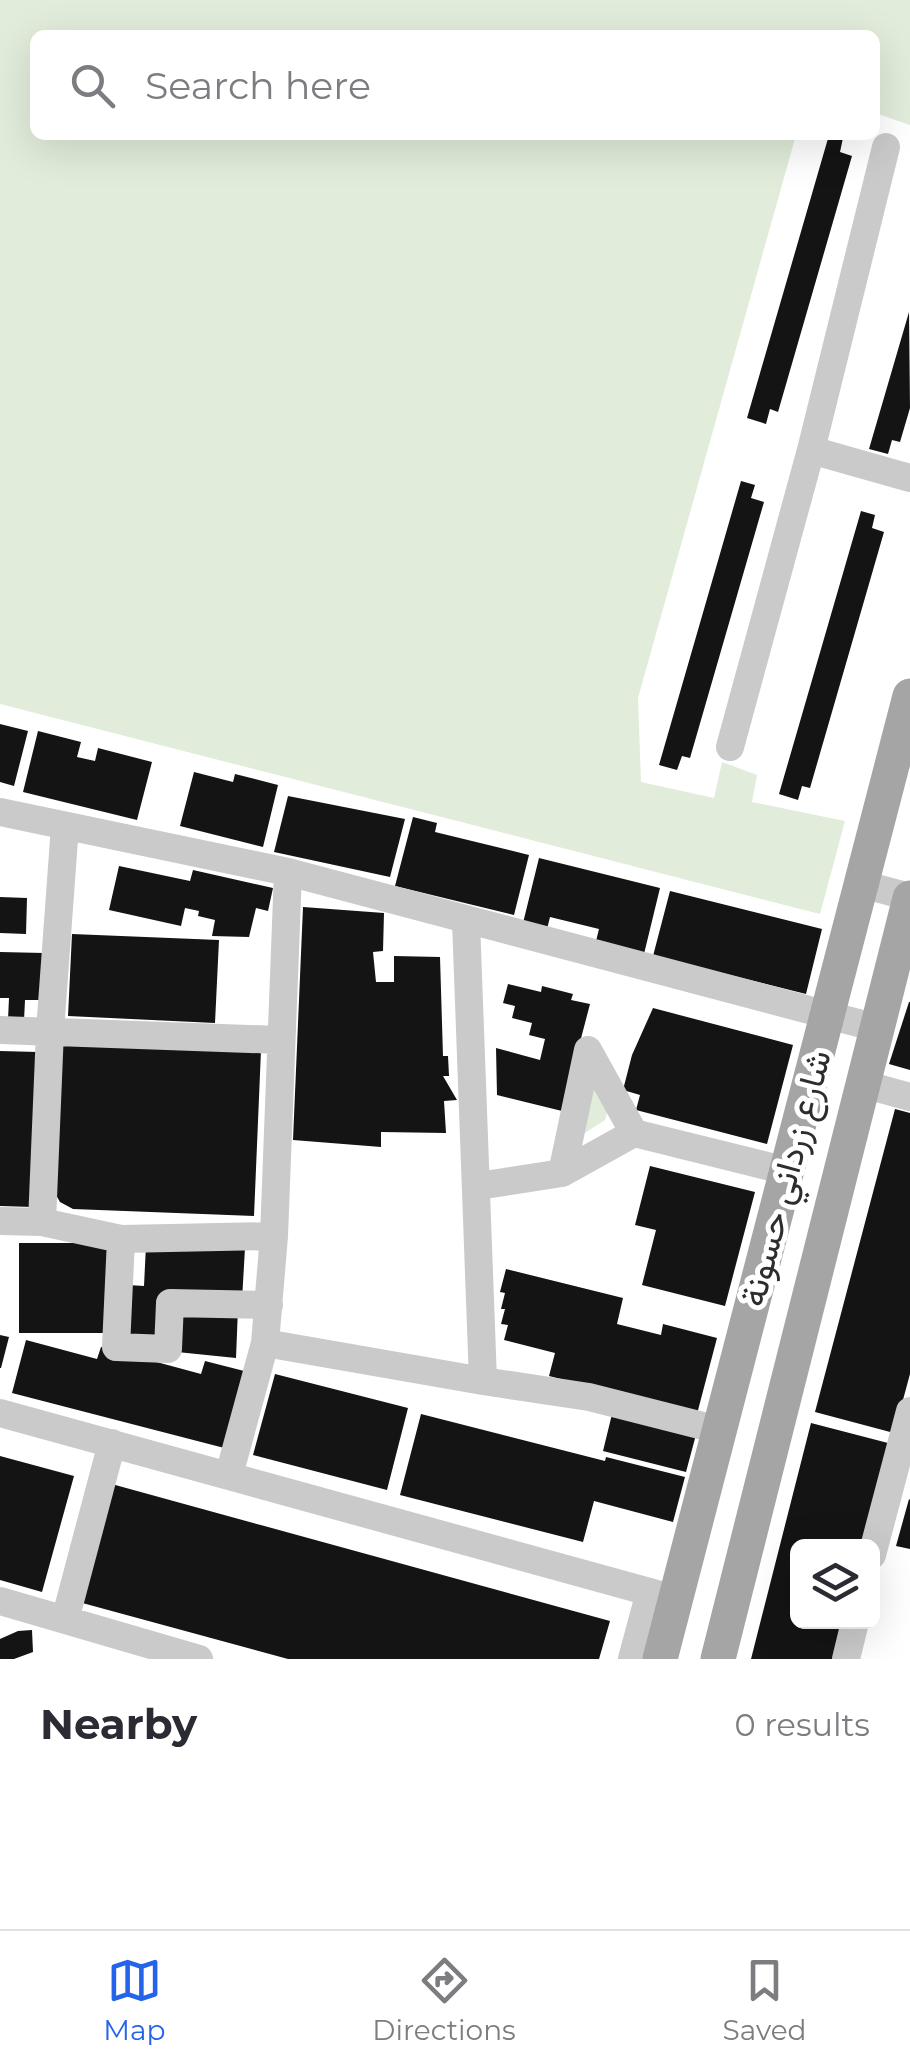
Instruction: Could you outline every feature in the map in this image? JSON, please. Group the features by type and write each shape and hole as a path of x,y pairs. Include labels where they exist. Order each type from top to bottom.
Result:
{"main road":[{"name":"شارع زرداني حسونة","path":"660,1659 662,1595 719,1430 910,696"},
{"name":"شارع زرداني حسونة","path":"718,1659 910,897"}],"street":[{"path":"730,746 886,148"},
{"path":"810,450 910,478"},
{"path":"0,812 288,872 877,1028"},
{"path":"42,1222 50,1032 65,826"},
{"path":"230,1475 265,1343 269,1305 288,872"},
{"path":"861,884 910,897"},
{"path":"466,921 483,1381"},
{"path":"0,1030 280,1040"},
{"path":"562,1174 588,1050 634,1132"},
{"path":"864,1084 910,1097"},
{"path":"478,1186 562,1174 634,1132 788,1171"},
{"path":"0,1220 42,1222 121,1239 274,1236"},
{"path":"121,1239 116,1347 168,1349 170,1304 269,1305"},
{"path":"265,1343 589,1397 719,1430"},
{"path":"876,1539 910,1410"},
{"path":"0,1412 662,1595 632,1659"},
{"path":"65,1620 112,1443"},
{"path":"0,1600 65,1620 138,1650 200,1659"},
{"path":"846,1659 853,1629"}],"green space":[{"path":"0,0 910,0 910,125 880,115 880,30 30,30 30,140 795,140 638,698 641,782 714,798 722,762 757,775 752,802 845,821 820,914 0,704"},
{"path":"589,1081 608,1110 605,1120 577,1138"}],"building":[{"path":"828,140 843,140 840,152 852,156 778,412 770,409 766,424 747,418"},
{"path":"909,312 910,408 900,442 892,440 888,454 869,449"},
{"path":"741,481 755,485 751,498 764,502 690,758 682,756 677,770 659,765"},
{"path":"861,511 875,515 872,528 884,532 810,788 802,786 798,800 779,794"},
{"path":"0,724 28,731 14,786 0,782"},
{"path":"38,731 81,742 77,757 95,761 98,748 152,762 137,820 23,792"},
{"path":"194,772 233,782 235,774 278,785 263,847 180,826"},
{"path":"288,796 405,819 390,877 274,852"},
{"path":"413,817 437,823 435,832 529,855 514,915 395,886"},
{"path":"539,858 660,888 644,954 596,941 599,929 550,917 547,929 523,923"},
{"path":"119,866 190,881 193,870 273,888 268,911 256,908 249,937 212,936 215,920 185,908 181,926 109,910"},
{"path":"670,891 822,929 806,994 653,956"},
{"path":"0,897 27,898 26,934 0,933"},
{"path":"303,907 384,913 383,951 373,952 376,982 394,982 394,956 440,957 443,1056 448,1056 449,1076 443,1076 457,1100 444,1101 446,1133 381,1132 381,1147 293,1140"},
{"path":"72,934 219,940 215,1023 68,1016"},
{"path":"0,952 44,953 43,1000 25,1000 24,1021 8,1020 9,998 0,998"},
{"path":"508,984 541,992 542,986 573,994 571,1000 590,1004 562,1111 497,1095 496,1048 540,1060 545,1039 529,1035 532,1023 512,1018 515,1006 503,1003"},
{"path":"910,1002 910,1070 889,1064"},
{"path":"653,1008 793,1045 767,1144 636,1110 640,1095 623,1090 632,1055"},
{"path":"62,1042 261,1050 254,1216 73,1209 60,1202 56,1195"},
{"path":"0,1051 38,1052 32,1207 0,1206"},
{"path":"895,1109 910,1113 910,1374 894,1433 815,1412"},
{"path":"650,1166 755,1192 725,1306 642,1285 656,1230 635,1225"},
{"path":"19,1243 112,1243 112,1333 19,1333"},
{"path":"146,1245 245,1248 242,1300 161,1296 159,1346 125,1344 128,1285 144,1286"},
{"path":"506,1269 623,1298 617,1324 661,1335 663,1324 717,1338 697,1414 549,1376 555,1353 504,1340 508,1325 501,1324 505,1293 500,1292"},
{"path":"178,1306 238,1308 236,1358 177,1352"},
{"path":"0,1335 9,1337 1,1368 0,1368"},
{"path":"26,1340 97,1359 101,1347 201,1374 205,1361 252,1373 232,1450 12,1393"},
{"path":"275,1374 408,1408 387,1490 253,1455"},
{"path":"613,1410 697,1431 686,1472 603,1451"},
{"path":"421,1414 605,1461 606,1457 685,1477 673,1522 594,1501 583,1542 400,1495"},
{"path":"811,1423 888,1443 864,1539 790,1539 790,1629 841,1629 833,1659 751,1659"},
{"path":"0,1456 74,1476 42,1592 0,1580"},
{"path":"108,1483 610,1621 599,1659 288,1659 75,1601"},
{"path":"910,1500 910,1549 896,1546"},
{"path":"32,1630 33,1652 0,1659 0,1639"}]}
